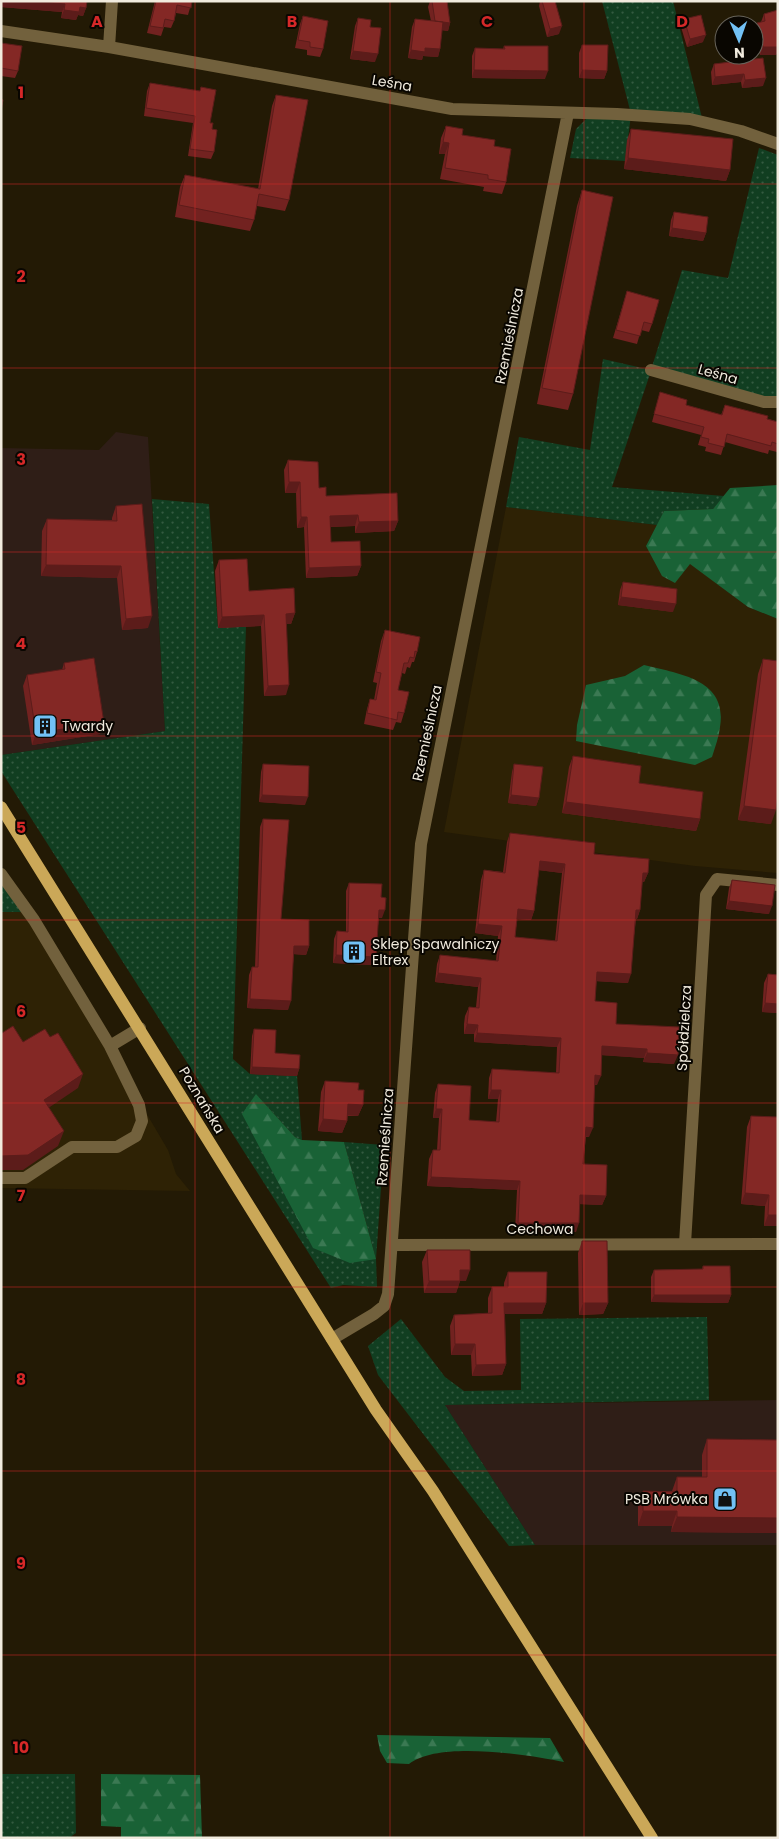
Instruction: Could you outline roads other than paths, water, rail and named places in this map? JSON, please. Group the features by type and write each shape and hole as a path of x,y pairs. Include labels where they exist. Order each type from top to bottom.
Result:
{"main road":[{"name":"Poznańska","path":"1,806 140,1028 240,1194 376,1410 438,1499 652,1838"}],"street":[{"path":"109,48 112,1"},
{"name":"Leśna","path":"1,31 109,48 452,109 617,114 690,119 740,131 778,144"},
{"name":"Rzemieślnicza","path":"332,1339 384,1306 388,1294 422,844 568,113"},
{"name":"Leśna","path":"651,370 764,402 778,402"},
{"path":"1,874 34,920 110,1046 139,1105 142,1121 136,1136 116,1148 72,1146 24,1178 1,1178"},
{"name":"Spółdzielcza","path":"685,1244 706,895 717,879 778,885"},
{"path":"110,1046 140,1028"},
{"name":"Cechowa","path":"392,1245 778,1244"}],"place":[{"name":"Twardy","path":"45,726"},
{"name":"Sklep Spawalniczy Eltrex","path":"354,952"},
{"name":"PSB Mrówka","path":"725,1499"}]}
